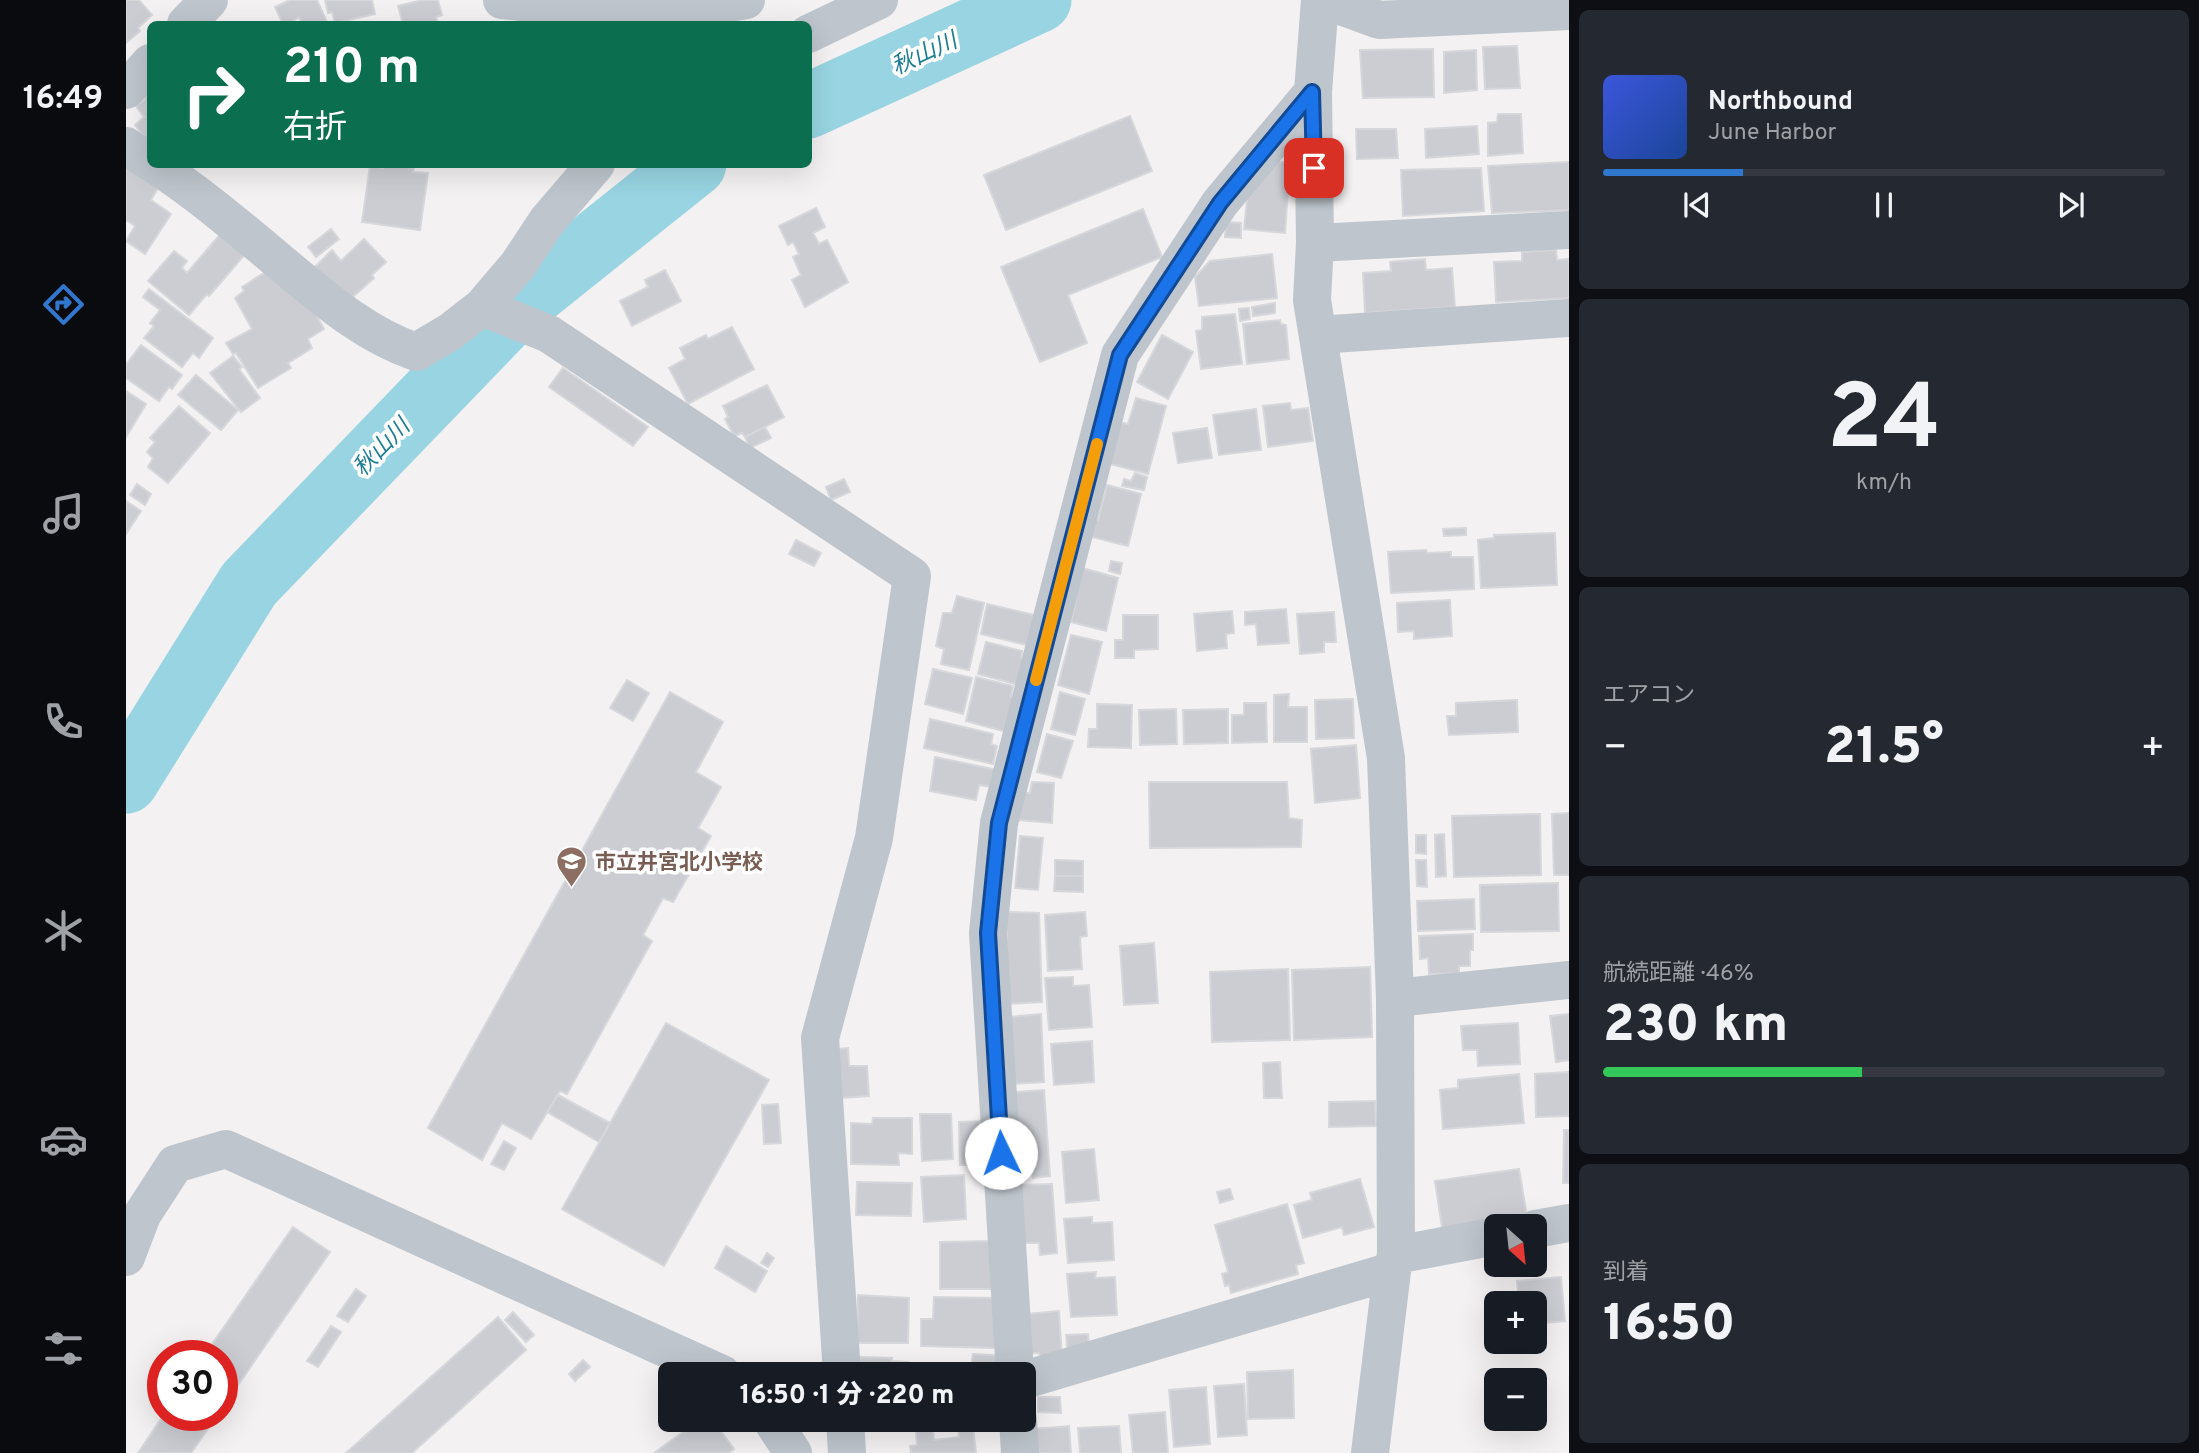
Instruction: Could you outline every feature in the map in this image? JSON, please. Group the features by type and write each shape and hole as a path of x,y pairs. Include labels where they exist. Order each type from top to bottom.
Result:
{"street":[{"path":"189,21 209,0"},
{"path":"502,0 603,11 687,11 746,0"},
{"path":"812,32 878,0"},
{"path":"1370,1453 1394,1263 1395,998 1386,758 1312,300 1315,243 1312,92 1322,0 1379,20 1569,11"},
{"path":"126,90 147,66"},
{"path":"1014,1362 988,933 999,823 1120,355 1220,203 1312,92"},
{"path":"126,146 147,160"},
{"path":"160,168 193,190 340,312 392,344 416,352 450,332 482,307 518,265 547,220 592,168"},
{"path":"1315,243 1569,230"},
{"path":"482,307 549,334 912,576 874,838 820,1038 841,1362"},
{"path":"1318,335 1569,318"},
{"path":"1395,998 1569,980"},
{"path":"126,1257 142,1214 174,1164 226,1149 696,1362"},
{"path":"1547,1227 1569,1223"},
{"path":"1036,1376 1394,1263 1484,1239"},
{"path":"779,1432 793,1453"},
{"path":"846,1432 847,1453"},
{"path":"1018,1432 1020,1453"}],"building":[{"path":"126,0 139,0 152,15 126,43"},
{"path":"290,0 317,0 327,21 301,21 299,17 293,21 282,21 275,7"},
{"path":"325,0 372,0 375,14 334,21 332,12 328,13"},
{"path":"422,0 438,0 442,15 436,17 437,21 402,21 398,6"},
{"path":"1517,46 1520,88 1485,89 1483,47"},
{"path":"1433,49 1434,97 1363,98 1360,50"},
{"path":"1476,50 1477,90 1444,93 1444,52"},
{"path":"147,91 147,140 135,125 144,117 136,106 145,99 142,95"},
{"path":"1498,114 1521,114 1523,153 1488,156 1488,123 1497,122"},
{"path":"1130,116 1152,171 1006,230 984,175"},
{"path":"1477,126 1479,154 1426,158 1425,129"},
{"path":"1356,129 1396,129 1398,158 1357,159"},
{"path":"1275,161 1290,163 1285,233 1244,229 1247,200"},
{"path":"1569,162 1569,210 1492,213 1488,166"},
{"path":"126,167 158,188 151,200 171,214 145,254 126,241 135,226 126,220"},
{"path":"370,168 414,168 413,172 428,173 420,230 362,222"},
{"path":"1481,168 1484,211 1403,216 1401,170"},
{"path":"816,208 825,227 813,233 819,244 827,240 848,282 805,307 792,280 801,275 793,257 799,254 793,242 788,245 779,226"},
{"path":"1143,209 1162,257 1068,295 1087,343 1040,362 1001,267"},
{"path":"1226,222 1241,223 1241,238 1225,237"},
{"path":"331,229 339,239 316,257 308,247"},
{"path":"223,231 248,251 189,315 148,281 174,251 187,261 182,268 187,273"},
{"path":"364,239 386,262 372,275 374,278 347,302 315,267 332,250 341,261"},
{"path":"1556,250 1557,260 1569,259 1569,298 1496,302 1494,262 1522,261 1522,252"},
{"path":"1272,254 1277,298 1199,306 1195,277 1210,261"},
{"path":"1425,259 1426,270 1452,268 1455,307 1365,313 1363,273 1391,271 1390,262"},
{"path":"270,269 311,306 324,329 308,339 312,348 288,363 291,368 258,388 236,353 233,354 226,343 252,329 235,298 244,291 242,287"},
{"path":"665,270 681,301 632,326 620,301 648,287 645,280"},
{"path":"149,289 213,338 199,358 193,353 182,367 144,338 154,326 150,323 160,310 143,297"},
{"path":"1275,303 1275,313 1253,316 1252,307"},
{"path":"1249,308 1250,319 1240,321 1239,309"},
{"path":"1235,314 1242,364 1201,369 1196,331 1202,330 1202,317"},
{"path":"1280,320 1281,324 1286,325 1289,359 1247,364 1243,324"},
{"path":"732,327 754,369 688,404 669,368 685,359 680,348 706,335 708,339"},
{"path":"1162,335 1193,352 1168,399 1137,382"},
{"path":"141,345 182,375 159,401 126,378 126,365"},
{"path":"233,356 260,398 241,412 210,373"},
{"path":"563,368 648,427 633,446 549,387"},
{"path":"196,375 238,410 221,430 178,395"},
{"path":"767,385 784,417 745,437 742,433 734,436 725,419 728,417 723,406"},
{"path":"126,391 146,404 126,437"},
{"path":"1136,398 1166,406 1148,474 1107,463 1118,422 1128,424"},
{"path":"1290,403 1291,410 1308,408 1313,441 1268,447 1263,406"},
{"path":"179,406 210,433 168,483 148,467 153,458 147,452 155,442 150,438"},
{"path":"1256,409 1261,450 1219,455 1213,415"},
{"path":"765,427 771,438 750,448 745,437"},
{"path":"1207,428 1212,458 1178,463 1173,433"},
{"path":"1135,473 1147,477 1144,490 1122,486 1124,479 1131,481"},
{"path":"844,479 850,492 831,500 826,487"},
{"path":"137,484 151,494 145,505 130,495"},
{"path":"1107,485 1141,494 1128,546 1088,536 1091,520 1098,520"},
{"path":"126,501 141,511 126,534"},
{"path":"1466,528 1466,535 1444,536 1443,529"},
{"path":"1555,533 1557,585 1481,588 1478,540 1494,538 1494,535"},
{"path":"796,540 821,553 814,566 789,554"},
{"path":"1426,550 1427,553 1451,552 1451,557 1473,557 1474,589 1391,593 1388,552"},
{"path":"1111,561 1122,563 1120,574 1109,571"},
{"path":"1079,567 1118,578 1106,631 1071,622"},
{"path":"957,596 984,603 969,670 941,664 944,649 936,646 943,613 952,613"},
{"path":"1450,600 1452,636 1414,639 1414,631 1398,632 1397,603"},
{"path":"987,604 1034,615 1027,645 981,634"},
{"path":"1286,609 1289,643 1258,645 1256,624 1245,625 1245,612"},
{"path":"1232,611 1234,633 1226,634 1227,648 1197,651 1194,614"},
{"path":"1334,612 1336,642 1324,642 1324,652 1300,654 1297,614"},
{"path":"1123,615 1158,615 1158,649 1134,650 1134,658 1115,658 1115,640 1123,640"},
{"path":"1071,635 1102,642 1089,694 1058,685"},
{"path":"986,642 1022,651 1021,658 1026,660 1019,685 978,674"},
{"path":"933,669 972,678 963,714 925,704"},
{"path":"976,677 1013,686 1011,697 1016,698 1007,732 966,721"},
{"path":"627,680 649,693 633,721 610,708"},
{"path":"670,692 723,722 696,772 721,787 698,828 711,836 673,902 663,898 643,935 652,941 567,1094 560,1091 531,1139 502,1123 482,1160 428,1128"},
{"path":"1060,692 1085,699 1075,735 1051,729"},
{"path":"1289,694 1288,707 1307,707 1307,742 1274,742 1274,695"},
{"path":"1353,699 1354,738 1316,739 1315,700"},
{"path":"1517,700 1518,732 1449,735 1447,716 1456,716 1456,703"},
{"path":"1244,703 1266,703 1267,742 1232,743 1232,715 1244,715"},
{"path":"1097,704 1132,705 1131,748 1088,747 1089,729 1097,729"},
{"path":"1176,709 1177,744 1140,745 1139,710"},
{"path":"1228,709 1228,743 1184,744 1183,710"},
{"path":"930,719 993,734 991,744 997,746 993,764 924,748"},
{"path":"1047,734 1073,741 1061,778 1037,772"},
{"path":"1356,745 1360,798 1315,803 1311,749"},
{"path":"935,757 997,770 992,787 979,785 976,800 930,791"},
{"path":"1032,782 1054,783 1052,823 1019,820 1020,793 1030,793"},
{"path":"1149,782 1287,782 1289,818 1302,820 1301,847 1150,848"},
{"path":"1569,813 1569,875 1554,875 1552,814"},
{"path":"1540,814 1541,875 1454,877 1452,816"},
{"path":"1444,834 1446,876 1436,877 1435,835"},
{"path":"1416,835 1426,835 1426,854 1416,853"},
{"path":"1020,836 1043,838 1038,890 1015,888"},
{"path":"1055,860 1083,861 1083,876 1055,876"},
{"path":"1416,860 1426,860 1427,887 1417,886"},
{"path":"1055,876 1083,876 1083,892 1054,891"},
{"path":"1558,883 1559,931 1481,932 1480,885"},
{"path":"1474,899 1475,929 1418,931 1417,901"},
{"path":"1007,912 1039,913 1042,1002 1007,1004"},
{"path":"1085,912 1087,936 1080,937 1082,969 1048,971 1045,915"},
{"path":"1473,934 1470,966 1459,966 1459,973 1429,974 1428,958 1420,959 1419,936"},
{"path":"1154,943 1158,1003 1124,1005 1120,946"},
{"path":"1370,967 1372,1037 1294,1040 1292,970"},
{"path":"1288,969 1290,1040 1212,1042 1210,972"},
{"path":"1073,977 1073,986 1089,985 1092,1027 1049,1030 1045,978"},
{"path":"1041,1014 1044,1082 1014,1084 1009,1017"},
{"path":"1569,1014 1569,1060 1556,1062 1550,1016"},
{"path":"666,1023 769,1080 664,1266 562,1209"},
{"path":"1518,1023 1520,1064 1478,1066 1477,1050 1463,1050 1461,1026"},
{"path":"1092,1041 1094,1082 1054,1085 1051,1044"},
{"path":"848,1048 849,1066 867,1066 869,1096 842,1098 838,1049"},
{"path":"1280,1062 1282,1098 1264,1098 1263,1063"},
{"path":"1569,1072 1569,1116 1536,1117 1535,1074"},
{"path":"1519,1074 1524,1123 1443,1129 1440,1090 1458,1088 1458,1080"},
{"path":"1044,1090 1050,1176 1033,1178 1031,1168 1016,1168 1015,1092"},
{"path":"558,1095 610,1123 599,1142 547,1112"},
{"path":"1375,1101 1376,1126 1329,1127 1329,1102"},
{"path":"778,1104 781,1143 764,1144 762,1105"},
{"path":"920,1114 951,1114 953,1159 922,1161"},
{"path":"873,1118 912,1118 912,1154 898,1153 899,1165 851,1164 851,1123 872,1124"},
{"path":"984,1121 985,1165 960,1165 959,1122"},
{"path":"1564,1130 1569,1130 1569,1183 1563,1183"},
{"path":"504,1141 516,1148 504,1170 491,1164"},
{"path":"1094,1149 1099,1200 1066,1203 1062,1152"},
{"path":"1519,1169 1527,1214 1484,1214 1484,1228 1443,1234 1435,1181"},
{"path":"964,1175 966,1219 924,1222 921,1177"},
{"path":"1360,1179 1374,1227 1344,1235 1342,1227 1303,1238 1294,1205 1312,1200 1310,1193"},
{"path":"857,1182 912,1183 911,1216 856,1215"},
{"path":"1052,1184 1057,1253 1040,1255 1039,1243 1022,1243 1019,1185"},
{"path":"1230,1189 1233,1199 1220,1203 1217,1192"},
{"path":"1287,1204 1304,1263 1296,1265 1298,1274 1231,1293 1229,1285 1225,1286 1222,1274 1228,1272 1215,1225"},
{"path":"1092,1217 1092,1223 1112,1222 1114,1260 1068,1263 1064,1219"},
{"path":"293,1227 330,1252 238,1385 238,1340 215,1340"},
{"path":"992,1241 992,1289 940,1289 940,1242"},
{"path":"726,1246 767,1271 755,1292 715,1268"},
{"path":"767,1253 774,1258 768,1267 761,1263"},
{"path":"1096,1272 1095,1278 1115,1277 1117,1315 1071,1317 1067,1274"},
{"path":"1561,1277 1565,1321 1547,1323 1547,1291 1518,1291 1517,1281"},
{"path":"356,1289 366,1296 348,1322 337,1316"},
{"path":"858,1295 909,1298 908,1343 857,1343"},
{"path":"934,1297 997,1298 995,1348 921,1346 921,1319 933,1319"},
{"path":"1059,1311 1062,1359 1042,1360 1039,1353 1030,1353 1027,1314"},
{"path":"513,1312 534,1335 526,1342 505,1320"},
{"path":"498,1317 526,1350 412,1453 346,1453"},
{"path":"331,1326 341,1332 318,1367 307,1361"},
{"path":"1088,1334 1090,1356 1068,1357 1066,1335"},
{"path":"973,1354 1006,1356 1005,1362 972,1362"},
{"path":"858,1357 892,1358 892,1361 908,1362 858,1362"},
{"path":"583,1360 590,1367 575,1381 569,1374"},
{"path":"1293,1370 1294,1418 1248,1419 1247,1372"},
{"path":"1244,1384 1247,1435 1218,1437 1214,1386"},
{"path":"1206,1387 1210,1444 1174,1447 1169,1390"},
{"path":"1038,1397 1060,1397 1061,1413 1038,1412"},
{"path":"1165,1412 1168,1453 1133,1453 1129,1415"},
{"path":"1069,1426 1071,1453 1035,1453 1036,1429"},
{"path":"1119,1426 1121,1453 1080,1453 1078,1428"},
{"path":"153,1431 206,1431 191,1453 138,1453"},
{"path":"683,1432 722,1432 734,1449 728,1453 654,1453"},
{"path":"916,1432 933,1432 934,1440 959,1437 958,1432 974,1432 976,1453 911,1453 910,1446 917,1445"}],"waterway":[{"name":"秋山川","path":"812,104 1039,0"},
{"name":"秋山川","path":"126,781 249,584 519,304 689,168"}],"slow traffic":[{"path":"1036,680 1097,444"}],"place":[{"name":"市立井宮北小学校","path":"572,889"}],"route":[{"path":"1001,1153 988,933 999,823 1120,355 1220,203 1312,92 1314,168"}]}
